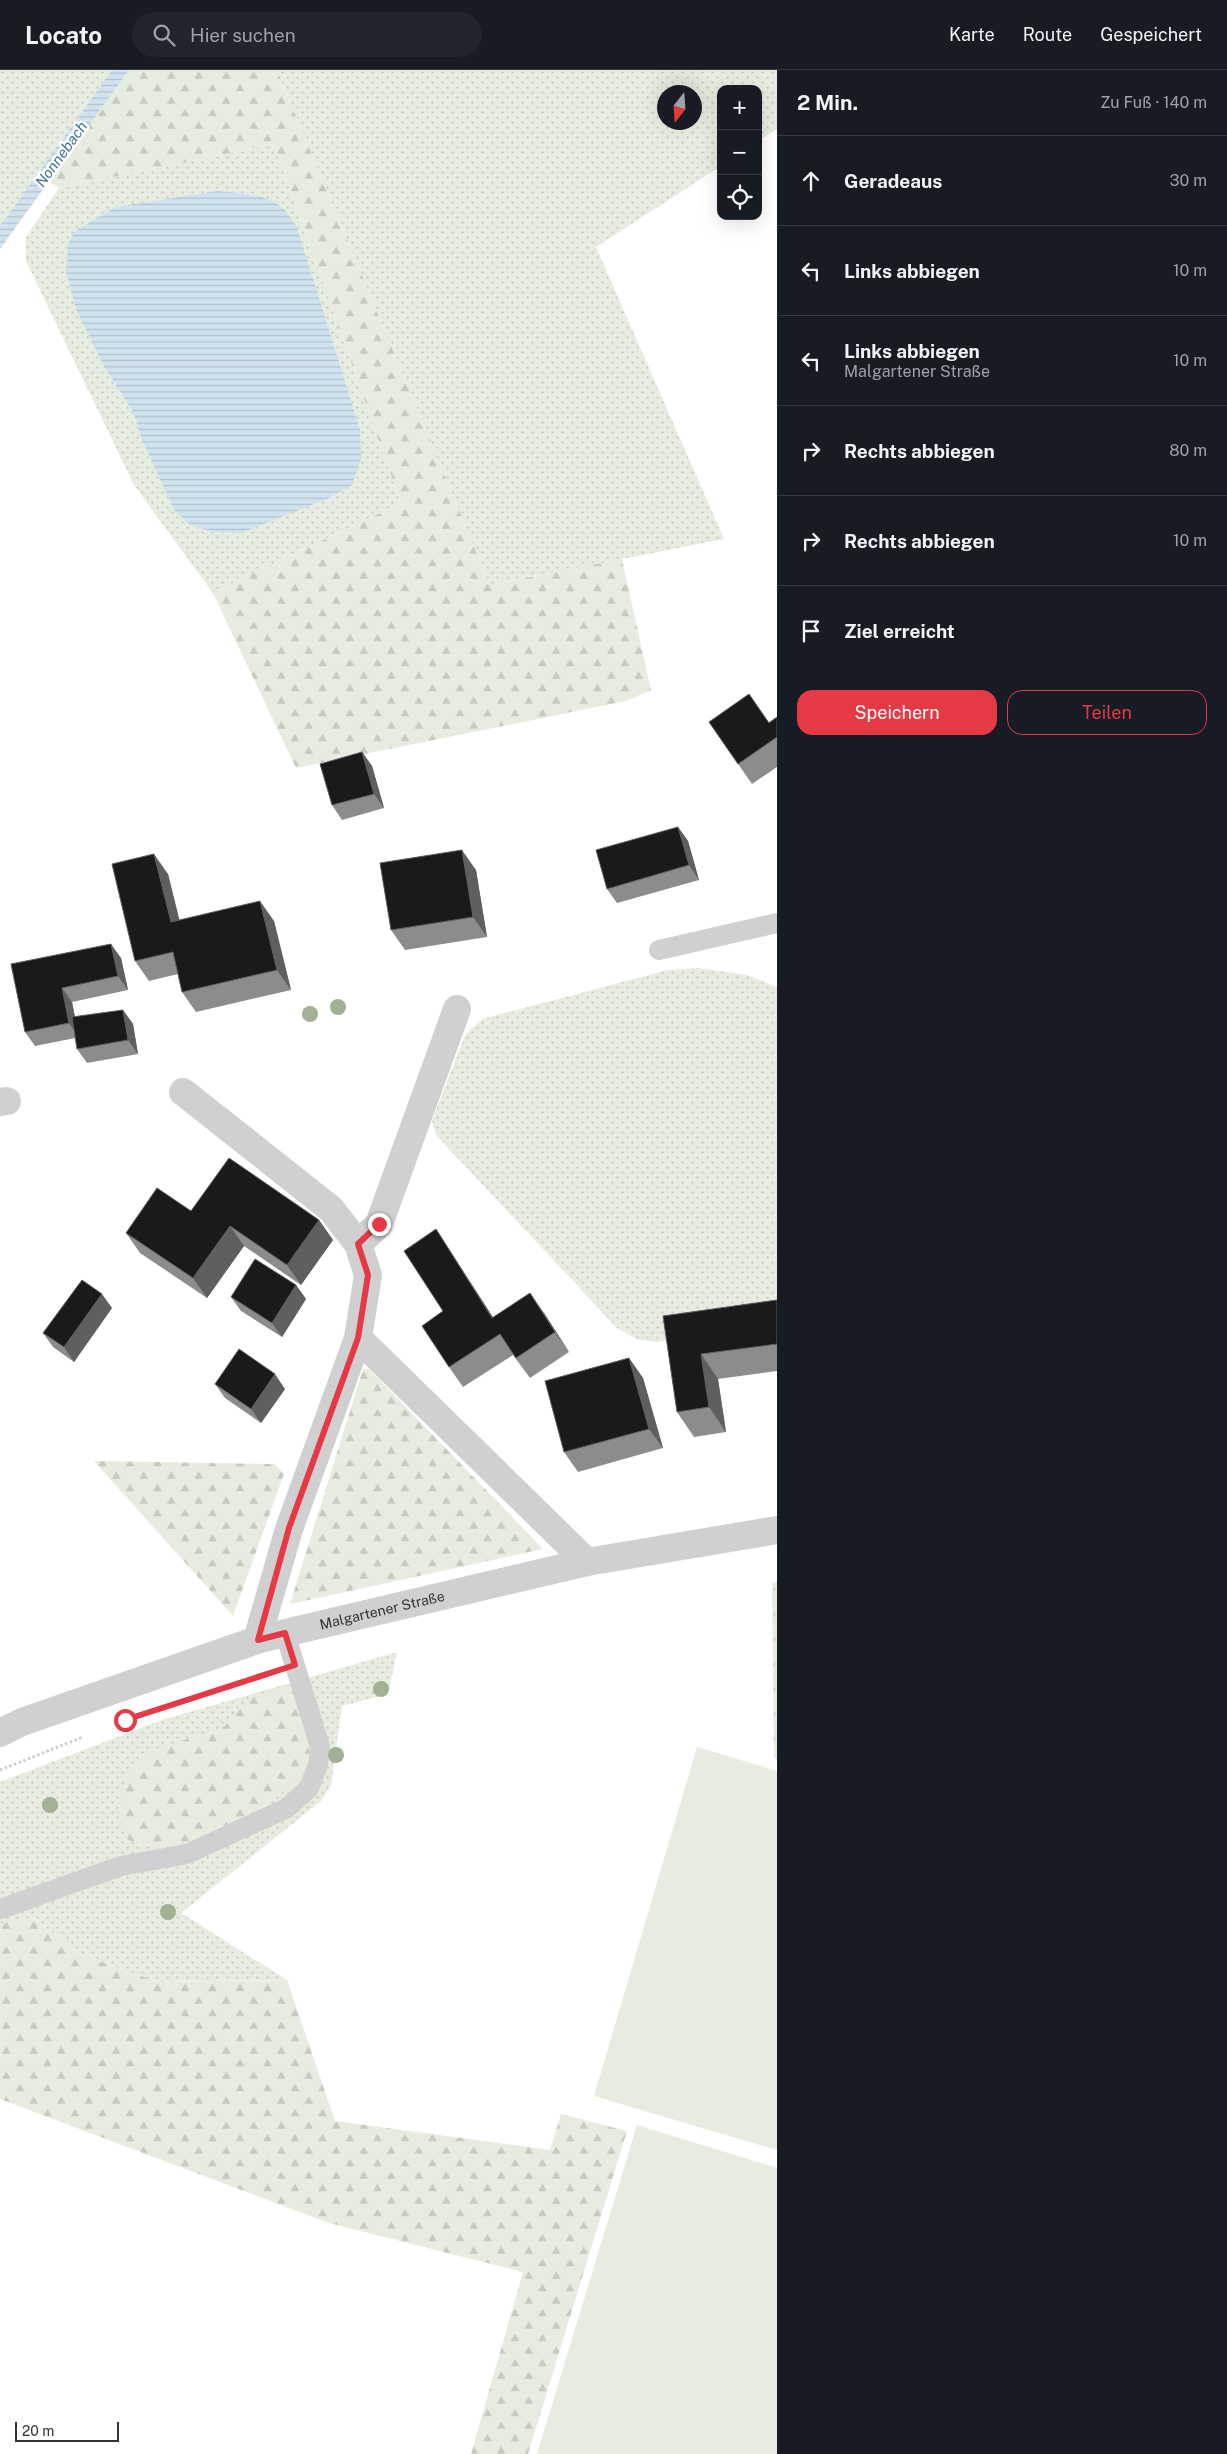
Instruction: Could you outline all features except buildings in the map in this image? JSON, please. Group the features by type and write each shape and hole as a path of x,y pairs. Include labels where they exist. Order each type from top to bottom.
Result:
{"street":[{"path":"358,1244 379,1224 458,1009"},
{"path":"183,1092 331,1209 358,1244 368,1275 358,1338 289,1528 258,1640"},
{"path":"358,1338 588,1562"},
{"name":"Malgartener Straße","path":"0,1733 22,1722 258,1640 588,1562 777,1530"}],"lane":[{"path":"659,950 777,923"},
{"path":"0,1908 121,1866 187,1854 287,1808 309,1788 318,1765 320,1747 285,1633"}],"path":[{"path":"0,1770 89,1735"}],"green space":[{"path":"0,70 112,70 0,226"},
{"path":"129,70 277,70 490,585 622,559 651,690 626,701 296,768 213,593 401,503 274,144 59,188 49,181"},
{"path":"277,70 777,70 777,129 762,138 762,85 717,85 717,169 596,247 724,539 490,585"},
{"path":"274,144 401,503 213,593 134,485 26,261 26,237 59,188","holes":["218,191 268,199 283,208 297,227 360,429 213,532 190,525 174,510 141,438 133,412 103,365 76,308 66,273"]},
{"path":"698,968 747,975 777,987 777,1323 658,1342 637,1339 617,1328 436,1135 432,1121 465,1035 482,1019 668,970"},
{"path":"363,1369 369,1369 543,1549 290,1604"},
{"path":"94,1461 275,1464 284,1474 233,1616"},
{"path":"777,1582 777,1759 774,1758 772,1583"},
{"path":"397,1652 388,1694 342,1706 331,1785 321,1801 181,1913 287,1980 158,1982 77,1953 33,1917 0,1924 0,1782 162,1720"},
{"path":"289,1686 303,1724 310,1754 309,1763 302,1775 288,1789 247,1815 201,1837 181,1844 157,1848 141,1845 127,1839 118,1811 126,1773 156,1749 224,1727 248,1699"},
{"path":"697,1747 777,1771 777,2150 594,2096"},
{"path":"32,1917 77,1953 158,1982 287,1980 335,2121 550,2150 561,2114 627,2131 528,2454 471,2454 523,2272 329,2223 0,2099 0,1924"},
{"path":"637,2125 777,2168 777,2454 537,2454"}],"water":[{"name":"Nonnebach","path":"112,70 129,70 0,249 0,226"},
{"path":"218,191 243,193 268,199 283,208 297,227 360,429 361,459 352,485 329,498 241,533 213,532 190,525 174,510 141,438 133,412 103,365 76,309 66,273 68,245 74,232 116,207"}],"route":[{"path":"125,1720 253,1677 295,1665 285,1633 258,1640 289,1528 358,1338 368,1275 358,1244 379,1224"}]}
